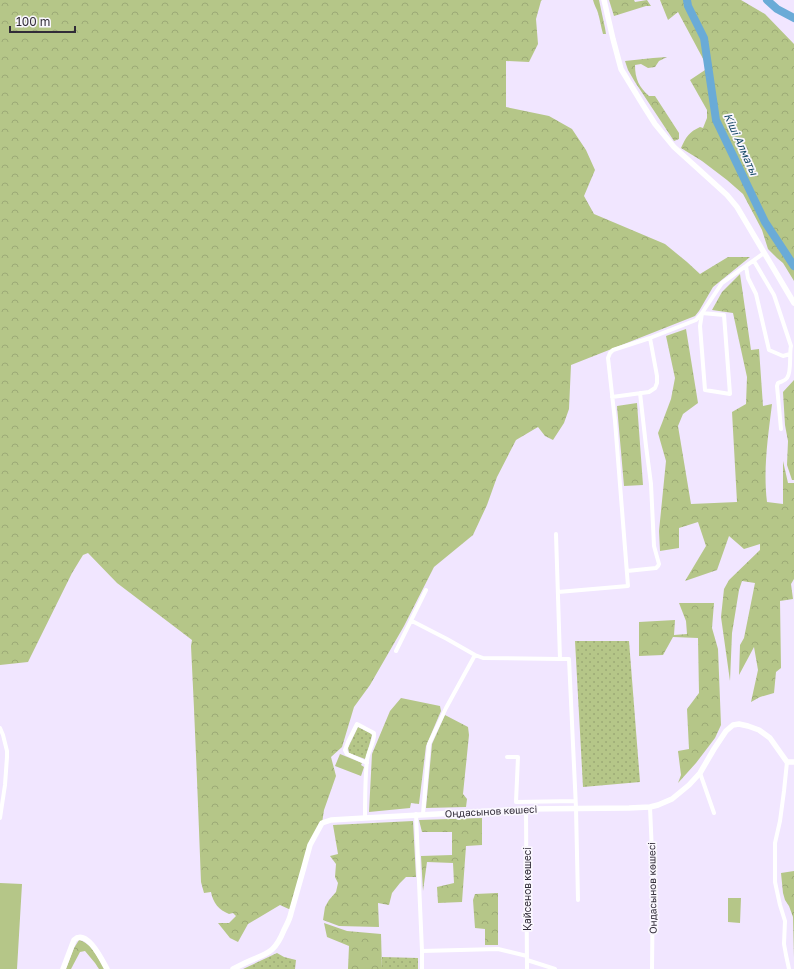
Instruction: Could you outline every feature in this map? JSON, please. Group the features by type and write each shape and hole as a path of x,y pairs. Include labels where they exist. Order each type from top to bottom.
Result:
{"street":[{"path":"604,0 612,39 621,69 643,105 655,124 674,147 727,195 737,207 794,303"},
{"path":"558,592 628,586 608,358 610,353 613,350 650,338 696,320 722,283 764,253"},
{"path":"754,261 774,295 791,346 790,374 786,380 778,383 777,386 781,429"},
{"path":"746,266 748,278 756,294 768,350 783,356 790,354"},
{"path":"702,313 724,315 730,394 705,390 700,326 702,313"},
{"path":"612,397 649,392 655,388 657,376 650,338"},
{"path":"627,571 656,568 659,564 654,546 651,484 640,393"},
{"path":"556,534 560,659"},
{"path":"396,651 426,590"},
{"path":"412,621 483,658 568,659 576,808 578,900"},
{"path":"423,814 429,744 446,708 475,655"},
{"path":"365,818 365,786 367,763 367,758 374,733 357,724 345,750 347,754 367,763"},
{"name":"Оңдасынов көшесі","path":"233,969 266,954 274,948 280,940 290,918 290,913 310,845 322,822 331,820 416,814 526,809 650,807 658,805 676,796 689,785 700,773 726,731 733,725 739,724 759,730 770,738 787,762"},
{"path":"0,728 4,735 7,751 6,785 0,818"},
{"path":"507,757 518,757 516,802 575,801"},
{"path":"789,969 784,944 785,921 775,882 775,842 780,821 787,762 794,762"},
{"path":"700,773 714,814"},
{"name":"Ондасынов көшесі","path":"650,807 653,876 652,969"},
{"name":"Қайсенов көшесі","path":"526,809 527,969"},
{"path":"416,814 422,969"},
{"path":"63,969 74,940 81,937 89,941 107,969"},
{"path":"422,951 498,948 555,969"}],"green space":[{"path":"0,0 542,0 536,19 538,44 529,62 506,61 506,107 549,116 572,129 586,150 595,170 584,196 594,214 665,244 700,274 728,257 750,257 713,287 695,316 571,365 569,409 564,423 553,440 545,436 538,427 516,440 497,477 487,505 473,535 434,567 404,626 370,685 354,707 342,747 331,757 336,776 324,810 322,823 310,845 291,910 280,905 248,924 238,942 230,938 218,923 229,923 236,916 233,913 229,914 219,908 213,900 211,892 204,893 201,882 191,646 192,640 117,583 88,553 83,555 72,573 28,662 0,665"},
{"path":"593,0 599,0 606,34 603,34"},
{"path":"609,0 634,0 635,2 647,0 651,6 646,6 614,16"},
{"path":"660,0 741,0 765,14 794,44 794,281 783,263 768,249 762,230 743,194 702,161 681,148 690,133 700,127 703,128 707,118 707,110 690,80 708,68 678,12 668,20"},
{"path":"667,57 659,61 655,67 648,68 641,64 635,65 635,70 640,86 649,96 655,96 679,133 679,139 674,141 635,82 625,61"},
{"path":"740,274 751,350 759,349 763,406 772,404 766,465 767,502 783,504 783,461 788,483 794,483 794,579 791,584 793,599 780,601 781,668 776,672 774,693 760,697 751,702 758,670 754,647 739,675 740,645 744,638 755,583 742,581 739,590 732,633 730,681 721,617 724,589 729,580 760,550 760,544 744,549 729,536 717,570 685,581 706,546 698,522 679,528 679,548 660,551 659,531 666,461 658,433 671,399 675,378 666,336 686,329 698,403 683,414 678,426 691,504 737,502 732,412 746,404 747,377 733,313 712,310 722,292"},
{"path":"794,380 794,480 792,480 787,465 788,441 785,425 783,392"},
{"path":"637,403 643,485 624,486 617,406"},
{"path":"679,603 714,603 712,628 718,649 721,725 715,738 696,763 678,783 681,775 678,751 689,749 687,709 699,693 698,638 673,637 663,655 639,656 639,622 675,620 674,635 687,634 686,621"},
{"path":"575,641 629,641 640,782 583,787"},
{"path":"401,698 440,706 441,711 426,746 419,804 411,803 410,808 369,812 372,754 390,711"},
{"path":"445,715 468,727 469,735 463,794 467,799 466,807 426,808 432,744"},
{"path":"358,727 372,735 365,759 349,753 348,748"},
{"path":"340,754 362,763 361,765 364,767 361,776 335,766"},
{"path":"482,818 482,845 466,846 462,902 438,903 437,887 454,883 453,863 427,862 423,891 421,856 452,855 452,832 422,832 419,820"},
{"path":"413,821 416,877 406,877 400,883 392,893 389,905 378,903 379,927 339,926 323,920 325,907 336,892 338,883 335,877 336,864 330,856 338,854 333,825"},
{"path":"794,871 794,958 793,917 783,893 781,873"},
{"path":"0,883 22,884 17,969 0,969"},
{"path":"498,893 498,945 485,945 485,929 475,928 473,900 475,894"},
{"path":"728,898 741,898 740,923 728,922"},
{"path":"324,923 347,931 381,934 382,969 348,969 349,946 327,937"},
{"path":"79,940 88,944 105,969 99,969 85,951 80,952 71,969 66,969 74,948"},
{"path":"277,953 284,957 296,960 295,969 243,969"},
{"path":"382,957 418,958 418,969 382,969"}],"waterway":[{"name":"Кіші Алматы","path":"687,0 688,6 704,38 716,120 765,222 794,266"},
{"path":"767,0 777,9 794,18"}]}
